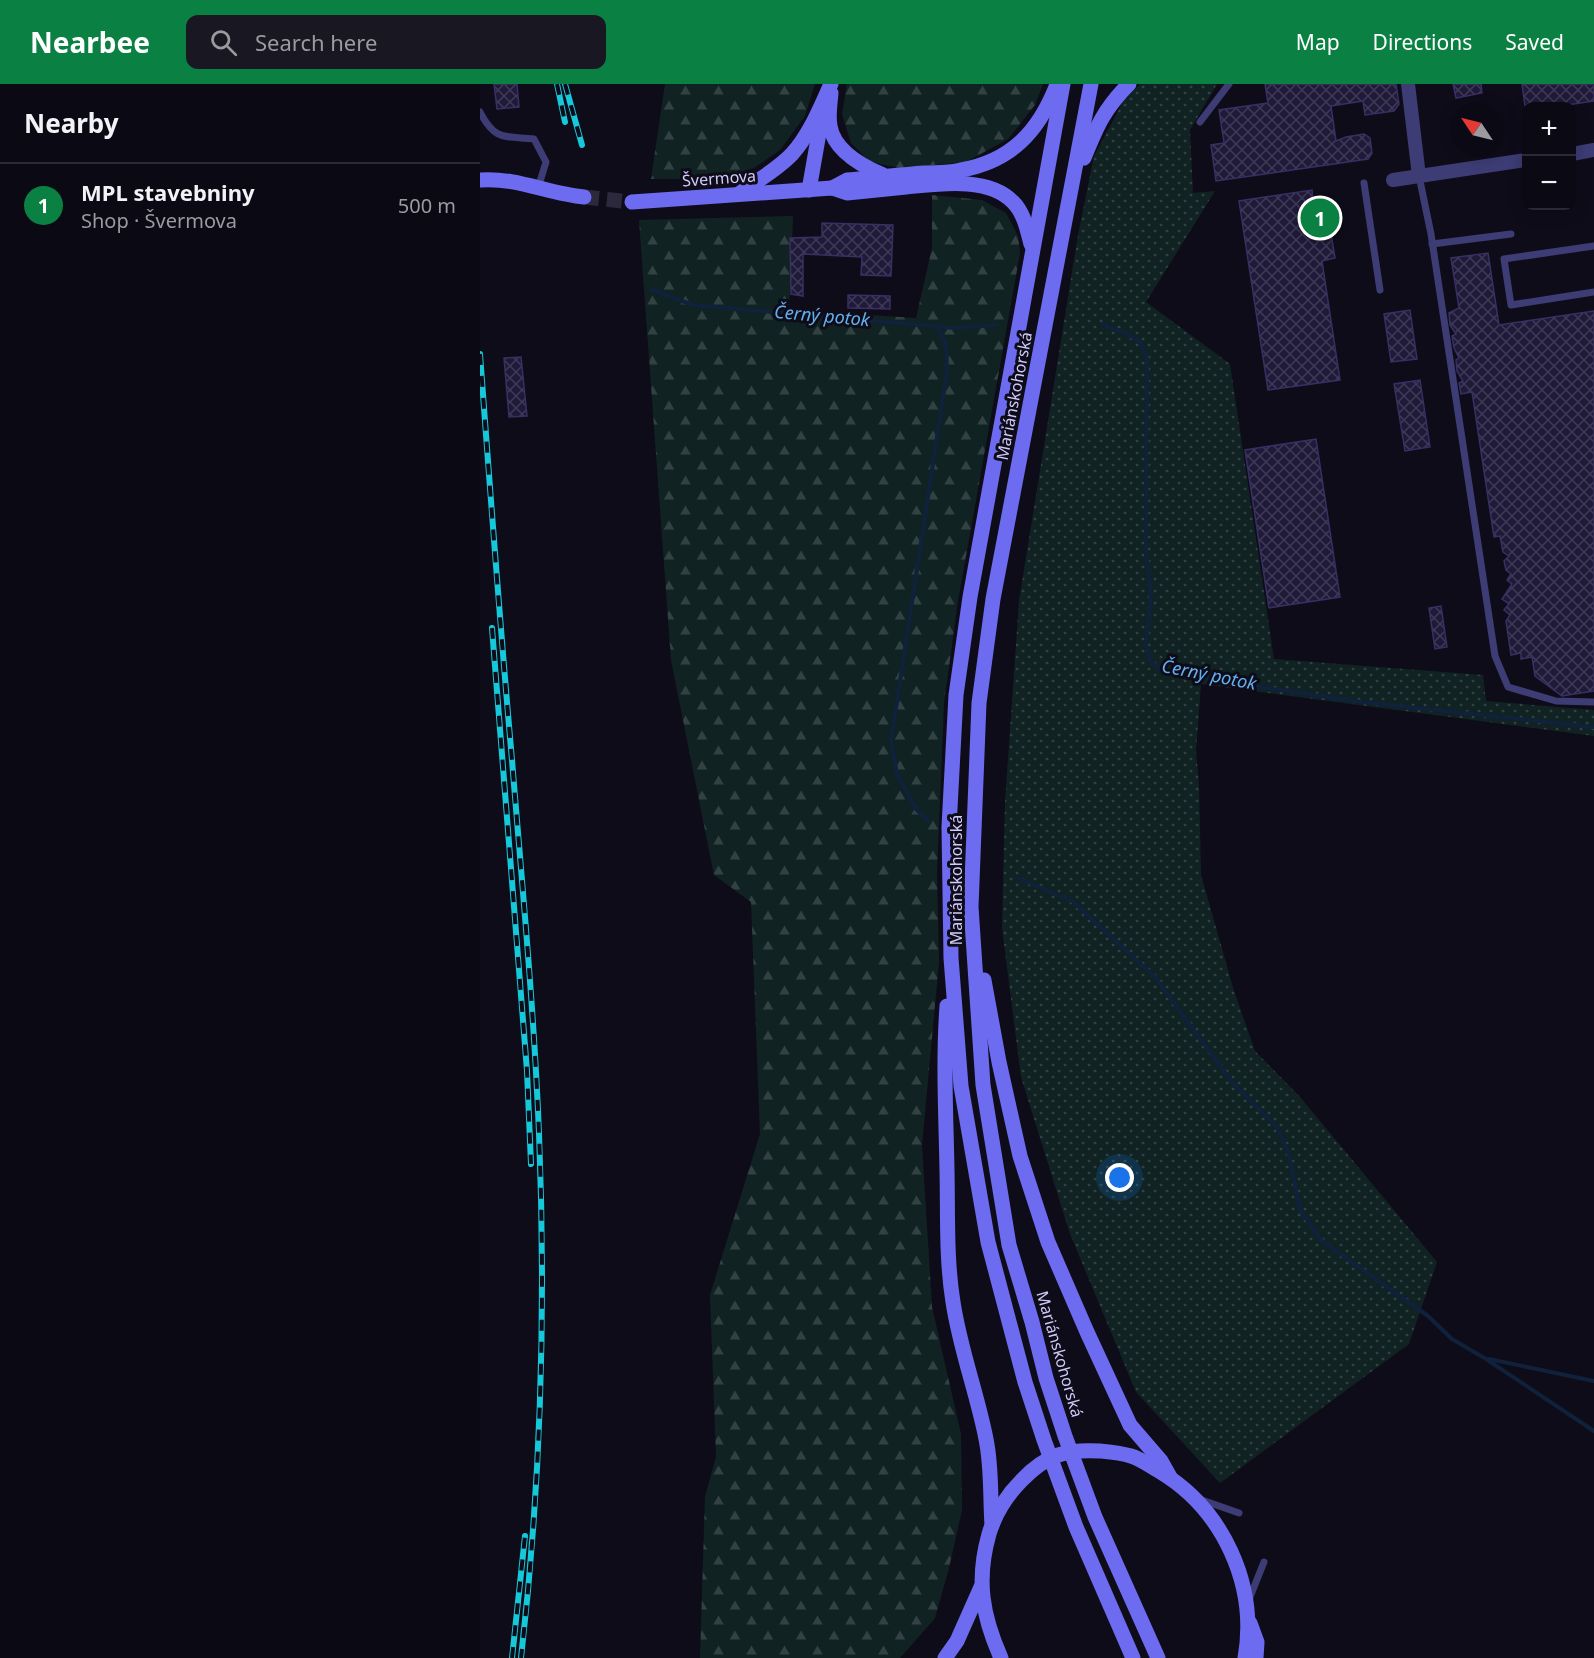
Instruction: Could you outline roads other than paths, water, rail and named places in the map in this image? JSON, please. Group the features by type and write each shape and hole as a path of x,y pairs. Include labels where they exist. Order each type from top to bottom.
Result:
{"main road":[{"path":"831,84 829,120 833,136 857,162 885,177"},
{"path":"809,189 821,120 831,84"},
{"path":"739,194 784,161 796,148 808,132 831,84"},
{"path":"832,188 847,180 959,171 981,166 1017,146 1033,131 1050,102 1057,84"},
{"name":"Mariánskohorská","path":"1063,84 970,597 956,696 950,827 951,958 961,1086 988,1242 1025,1382 1044,1440 1076,1527 1133,1658"},
{"name":"Mariánskohorská","path":"1091,84 988,633 979,703 971,907 982,1085 1009,1245 1046,1378 1065,1436 1095,1517 1158,1658"},
{"path":"1072,189 1101,119 1114,99 1129,84"},
{"path":"480,180 498,180 584,197"},
{"path":"832,188 847,193 946,184 984,187 1008,197 1018,208 1024,220 1032,249"},
{"name":"Švermova","path":"632,202 832,188"},
{"path":"971,907 999,1062 1020,1156 1048,1242 1130,1425 1161,1461 1170,1477"},
{"path":"951,958 945,1027 952,1300 958,1333 986,1440 990,1467 992,1526"},
{"path":"1001,1658 988,1625 981,1587 983,1562 998,1511 1030,1471 1047,1458 1063,1453 1096,1451 1132,1456 1170,1477 1196,1498 1213,1519 1239,1569 1247,1611 1257,1642 1256,1658"},
{"path":"945,1658 957,1641 981,1587"},
{"path":"1245,1658 1247,1611"}],"street":[{"path":"1408,84 1419,176"},
{"path":"1576,153 1594,150"},
{"path":"1394,180 1522,161"}],"lane":[{"path":"1200,122 1229,84"},
{"path":"480,112 486,124 501,137 534,139 546,162 538,188"},
{"path":"1419,176 1432,244 1495,656 1509,687 1556,701 1594,702"},
{"path":"1364,183 1380,290"},
{"path":"1432,244 1511,234"},
{"path":"1594,246 1504,259 1511,305 1594,292"},
{"path":"1196,1498 1239,1513"},
{"path":"1247,1611 1264,1562"}],"waterway":[{"name":"Černý potok","path":"652,290 693,305 955,328 996,325"},
{"name":"Černý potok","path":"1102,324 1140,342 1147,358 1146,553 1151,594 1146,644 1149,659 1158,668 1172,674 1362,702 1594,727"},
{"path":"928,821 916,809 897,774 891,741 947,371 946,344 936,326"},
{"path":"1018,878 1072,901 1155,977 1232,1082 1276,1126 1288,1151 1300,1210 1322,1241 1428,1316 1452,1339 1594,1431"},
{"path":"1489,1359 1594,1381"}],"tunnel":[{"path":"584,197 632,202"}],"railway":[{"path":"557,84 565,122"},
{"path":"565,84 582,145"},
{"path":"480,354 527,946 539,1133 542,1264 540,1396 533,1527 521,1658"},
{"path":"492,628 527,1071 531,1164"},
{"path":"512,1658 525,1536"}],"place":[{"name":"MPL stavebniny","path":"1320,218"}]}
